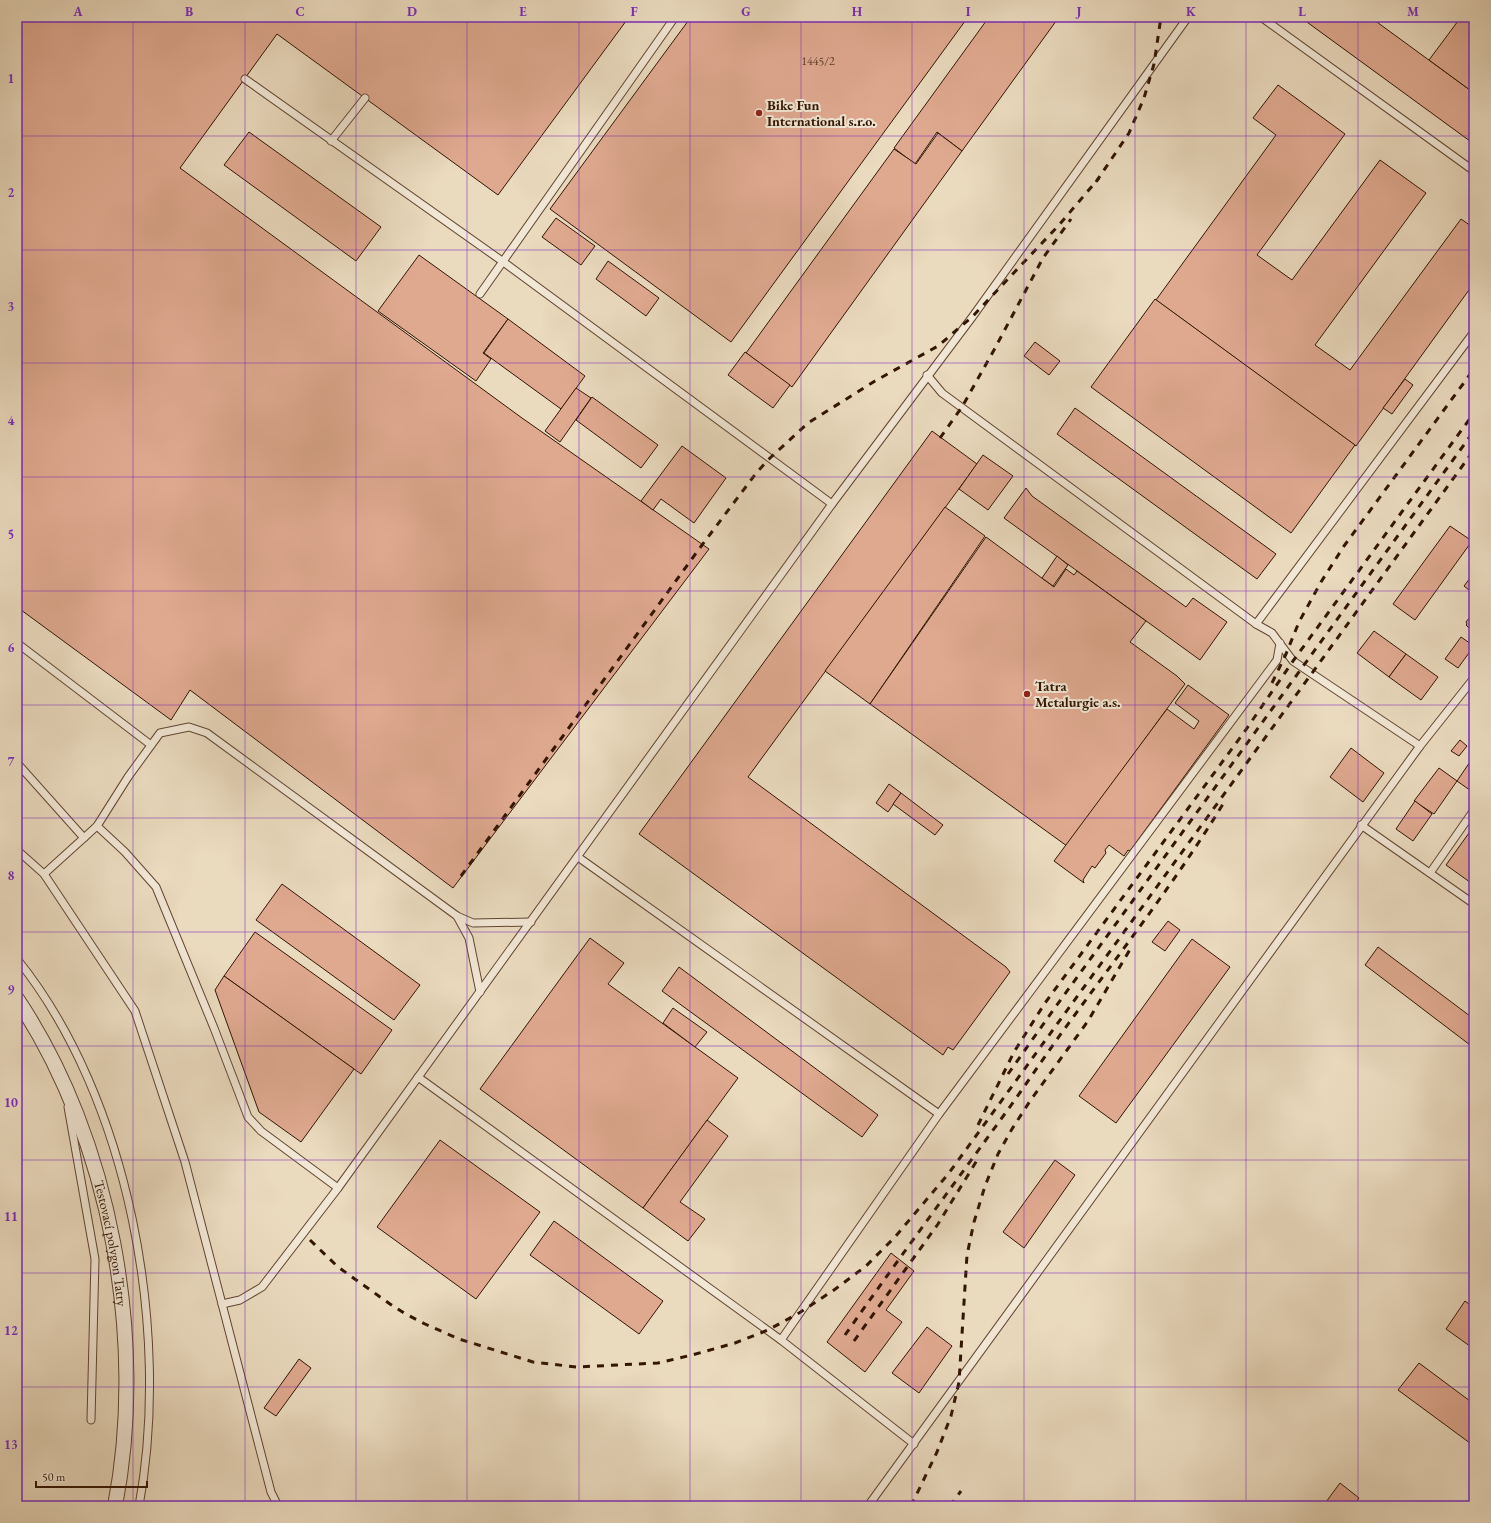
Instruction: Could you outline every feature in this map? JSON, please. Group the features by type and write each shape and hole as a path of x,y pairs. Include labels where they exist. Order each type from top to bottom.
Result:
{"street":[{"name":"Testovací polygon Tatry","path":"17,999 36,1027 63,1080 82,1126 98,1176 110,1228 126,1334 124,1444 115,1506"}],"lane":[{"path":"480,294 675,17"},
{"path":"222,1304 240,1300 262,1287 338,1188 832,504 927,375 973,316 1188,17"},
{"path":"1261,17 1474,171"},
{"path":"245,79 502,261 832,504"},
{"path":"331,141 365,98"},
{"path":"1256,624 1474,332"},
{"path":"927,375 942,393 1256,624 1272,634 1280,643 1286,654 1293,661 1420,746"},
{"path":"17,643 151,745"},
{"path":"781,1340 939,1114 1277,660 1280,643"},
{"path":"868,1506 1361,825 1420,746 1474,678"},
{"path":"44,874 97,826 128,777 160,733 188,727 207,733 457,916 474,924 531,922"},
{"path":"17,763 84,838"},
{"path":"1430,873 1474,810"},
{"path":"1361,825 1474,904"},
{"path":"97,826 125,852 156,887 214,1028 248,1117 261,1131 338,1188"},
{"path":"17,850 44,874 136,1011 185,1162 271,1492 278,1506"},
{"path":"578,856 939,1114"},
{"path":"457,916 469,938 480,992"},
{"path":"17,959 56,1015 84,1070 104,1118 120,1170 133,1224 149,1332 150,1388 147,1446 138,1506"},
{"path":"418,1078 781,1340 914,1444"},
{"path":"63,1080 95,1258 91,1420"}],"path":[{"path":"1468,1506 1474,1498"}],"building":[{"path":"17,17 629,17 498,195 277,34 180,168 522,418 709,549 453,888 190,690 171,720 17,607"},
{"name":"Bike Fun International s.r.o.","path":"691,17 968,17 731,342 550,209"},
{"path":"989,17 1059,17 962,151 937,132 915,164 894,148"},
{"path":"1300,17 1370,17 1474,93 1474,144"},
{"path":"1461,17 1474,17 1474,93 1429,60"},
{"path":"1278,85 1345,134 1257,255 1292,280 1380,160 1426,193 1315,345 1350,370 1461,219 1474,228 1474,283 1356,446 1156,300 1276,135 1253,118"},
{"path":"249,132 381,227 356,261 224,165"},
{"path":"938,133 962,151 792,387 746,353 894,149 916,164"},
{"path":"556,218 595,246 581,265 542,237"},
{"path":"419,255 508,319 483,353 491,359 476,381 378,311"},
{"path":"608,261 659,298 646,316 596,279"},
{"path":"1155,299 1355,445 1291,533 1091,387"},
{"path":"508,319 585,376 561,409 484,353"},
{"path":"1035,342 1060,361 1049,375 1024,356"},
{"path":"745,352 790,385 773,408 728,375"},
{"path":"1405,379 1413,385 1392,414 1383,408"},
{"path":"576,388 591,398 560,442 545,431"},
{"path":"592,397 658,445 641,468 576,420"},
{"path":"1075,408 1276,554 1257,579 1057,434"},
{"path":"932,431 977,464 748,777 1006,967 1010,972 953,1050 948,1047 943,1055 639,834"},
{"path":"682,446 726,478 694,523 661,499 653,510 641,501"},
{"path":"983,455 1013,476 988,510 959,489"},
{"path":"1026,488 1032,496 1186,607 1193,598 1227,622 1200,660 1004,518"},
{"path":"945,507 985,536 870,704 825,671"},
{"path":"1450,526 1472,541 1415,620 1393,604"},
{"name":"Tatra Metalurgie a.s.","path":"986,537 1054,587 1066,569 1074,575 1077,571 1146,621 1130,642 1177,676 1185,684 1067,846 870,704"},
{"path":"1057,556 1068,565 1053,586 1042,578"},
{"path":"1474,573 1474,594 1464,586"},
{"path":"1474,612 1474,626 1469,628 1466,625 1466,622"},
{"path":"1374,631 1406,654 1389,677 1357,653"},
{"path":"1461,637 1474,646 1458,668 1445,659"},
{"path":"1406,654 1438,677 1421,700 1389,677"},
{"path":"1188,685 1229,715 1130,851 1128,850 1124,856 1109,845 1105,850 1106,853 1095,868 1092,866 1083,880 1084,883 1054,861 1167,709 1194,729 1199,721 1175,703"},
{"path":"1460,740 1467,746 1459,756 1451,751"},
{"path":"1351,748 1384,773 1363,802 1330,777"},
{"path":"1474,756 1474,793 1457,781"},
{"path":"1439,768 1457,781 1434,814 1414,801"},
{"path":"889,784 901,793 888,812 876,803"},
{"path":"901,793 943,825 935,835 893,804"},
{"path":"1415,801 1432,814 1413,841 1396,829"},
{"path":"1474,826 1474,885 1446,865"},
{"path":"282,884 420,985 394,1020 256,920"},
{"path":"1168,921 1180,930 1165,951 1152,942"},
{"path":"255,932 392,1030 361,1074 224,976"},
{"path":"590,938 624,963 608,984 738,1078 643,1208 480,1089"},
{"path":"1192,939 1230,967 1116,1123 1079,1096"},
{"path":"1378,947 1474,1019 1474,1048 1365,965"},
{"path":"679,967 878,1115 862,1137 662,991"},
{"path":"224,976 354,1069 301,1142 259,1112 215,990"},
{"path":"673,1008 707,1032 695,1047 663,1023"},
{"path":"707,1120 728,1136 680,1202 705,1219 688,1241 643,1208"},
{"path":"440,1140 540,1212 476,1299 377,1227"},
{"path":"1055,1160 1075,1175 1024,1248 1003,1232"},
{"path":"554,1221 663,1301 639,1334 530,1255"},
{"path":"891,1253 914,1271 886,1310 902,1322 865,1372 827,1342"},
{"path":"1465,1301 1474,1308 1474,1349 1446,1329"},
{"path":"927,1327 952,1346 919,1393 892,1373"},
{"path":"299,1359 311,1368 276,1416 264,1408"},
{"path":"1419,1363 1474,1404 1474,1446 1398,1390"},
{"path":"1340,1483 1359,1498 1353,1506 1323,1506"}],"railway":[{"path":"1096,182 1129,133 1144,98 1154,64 1161,17"},
{"path":"461,876 702,545 757,472 808,423 875,381 938,346 973,316 1059,225 1099,178"},
{"path":"940,438 962,407 1043,258 1071,219"},
{"path":"1272,683 1299,622 1321,582 1344,546 1474,369"},
{"path":"978,1125 1014,1052 1045,1003 1245,731 1293,661 1474,413"},
{"path":"1008,1074 1474,431"},
{"path":"310,1240 338,1267 390,1304 425,1324 459,1339 533,1362 576,1367 658,1363 735,1343 768,1330 799,1313 834,1290 866,1266 895,1237 949,1173 1474,450"},
{"path":"845,1335 1013,1103 1065,1028 1170,885 1223,804"},
{"path":"911,1506 937,1452 951,1416 959,1382 967,1255 974,1222 985,1186 998,1154 1012,1129 1030,1101 1088,1021 1132,946"},
{"path":"854,1341 938,1224 979,1157"},
{"path":"950,1506 961,1491"}],"place":[{"name":"Bike Fun International s.r.o.","path":"759,113"},
{"name":"Tatra Metalurgie a.s.","path":"1027,694"}]}
